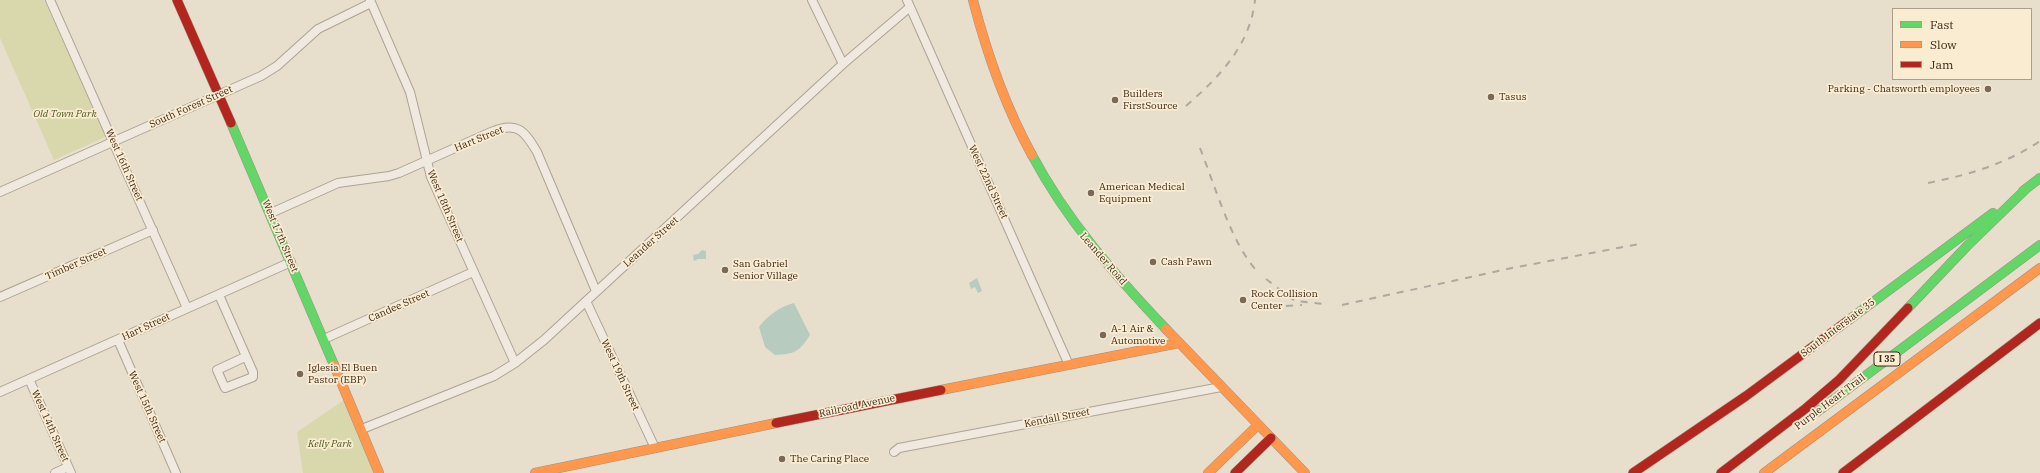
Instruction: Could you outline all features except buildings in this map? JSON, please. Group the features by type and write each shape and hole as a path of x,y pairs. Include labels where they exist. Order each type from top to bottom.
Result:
{"main road":[{"name":"West 17th Street","path":"177,0 271,213 380,473"},
{"name":"Leander Road","path":"972,0 985,49 1008,109 1032,157 1084,237 1110,269 1179,343 1305,473"},
{"name":"South Interstate 35","path":"1633,473 1746,396 2040,178"},
{"path":"1721,473 1805,409 1839,380 1971,242 2028,187"},
{"name":"Purple Heart Trail","path":"1734,473 2040,245"},
{"name":"Purple Heart Trail","path":"1764,473 2040,268"},
{"path":"1843,473 2040,323"},
{"name":"Railroad Avenue","path":"535,473 557,471 655,448 841,409 1179,343"},
{"path":"1792,464 1868,406 1879,389"},
{"path":"1208,473 1258,425"},
{"path":"1235,473 1271,438"}],"street":[{"name":"West 16th Street","path":"50,0 187,308"},
{"path":"812,0 843,64"},
{"name":"South Forest Street","path":"0,192 261,76 277,66 318,29 371,1"},
{"name":"West 18th Street","path":"371,1 410,92 426,162 473,272 515,363"},
{"name":"Leander Street","path":"362,429 480,382 515,363 544,340 908,3"},
{"name":"West 22nd Street","path":"908,3 1069,365"},
{"name":"Hart Street","path":"271,213 338,183 389,176 426,162 503,127 521,130 527,135 537,152 596,291"},
{"name":"Timber Street","path":"0,298 153,230"},
{"name":"Hart Street","path":"0,392 291,262"},
{"name":"Candee Street","path":"324,339 473,272"},
{"path":"219,295 253,372 252,377 225,388 218,370 245,356"},
{"name":"West 19th Street","path":"586,301 655,448"},
{"name":"West 15th Street","path":"118,340 176,473"},
{"name":"West 14th Street","path":"29,379 70,470"},
{"name":"Kendall Street","path":"894,452 898,448 1221,387"},
{"path":"55,473 70,470"}],"green space":[{"name":"Old Town Park","path":"0,0 44,0 107,136 54,160 0,38"},
{"name":"Kelly Park","path":"344,400 374,473 303,473 297,432"}],"shaded area":[{"path":"702,250 706,251 706,259 698,259 694,261 693,255 698,254"},
{"path":"977,278 982,291 978,293 975,287 971,289 969,283"},
{"path":"794,303 810,335 803,345 796,351 787,354 775,355 765,347 759,327 775,312 784,306"}],"railway":[{"path":"1186,106 1221,72 1240,46 1252,17 1255,0"},
{"path":"1928,183 1986,168 2014,156 2040,141"},
{"path":"1200,148 1232,231 1240,247 1258,272"},
{"path":"1342,305 1512,268 1639,244"},
{"path":"1266,279 1295,301 1324,304"},
{"path":"1286,306 1302,305"}],"traffic: fast":[{"path":"231,123 334,365"},
{"path":"1032,155 1076,225 1110,268 1166,329"},
{"path":"2023,191 2040,178"},
{"path":"1908,308 1968,245 2028,187"},
{"path":"1850,319 1993,213"},
{"path":"1817,412 2040,245"}],"traffic: slow":[{"path":"973,0 984,40 1005,99 1032,155"},
{"path":"1764,473 2040,268"},
{"path":"1166,329 1305,473"},
{"path":"941,390 1179,343"},
{"path":"334,365 379,473"},
{"path":"535,473 776,423"},
{"path":"1208,473 1258,425"}],"traffic: jam":[{"path":"177,0 231,123"},
{"path":"1721,473 1805,409 1839,380 1908,308"},
{"path":"1633,473 1746,396 1850,319"},
{"path":"1843,473 2040,323"},
{"path":"776,423 941,390"},
{"path":"1235,473 1271,438"}],"place":[{"name":"Parking - Chatsworth employees","path":"1988,89"},
{"name":"Tasus","path":"1491,97"},
{"name":"Builders FirstSource","path":"1115,100"},
{"name":"American Medical Equipment","path":"1091,193"},
{"name":"Cash Pawn","path":"1153,262"},
{"name":"San Gabriel Senior Village","path":"725,270"},
{"name":"Rock Collision Center","path":"1243,300"},
{"name":"A-1 Air & Automotive","path":"1103,335"},
{"name":"Iglesia El Buen Pastor (EBP)","path":"300,374"},
{"name":"The Caring Place","path":"782,459"}]}
